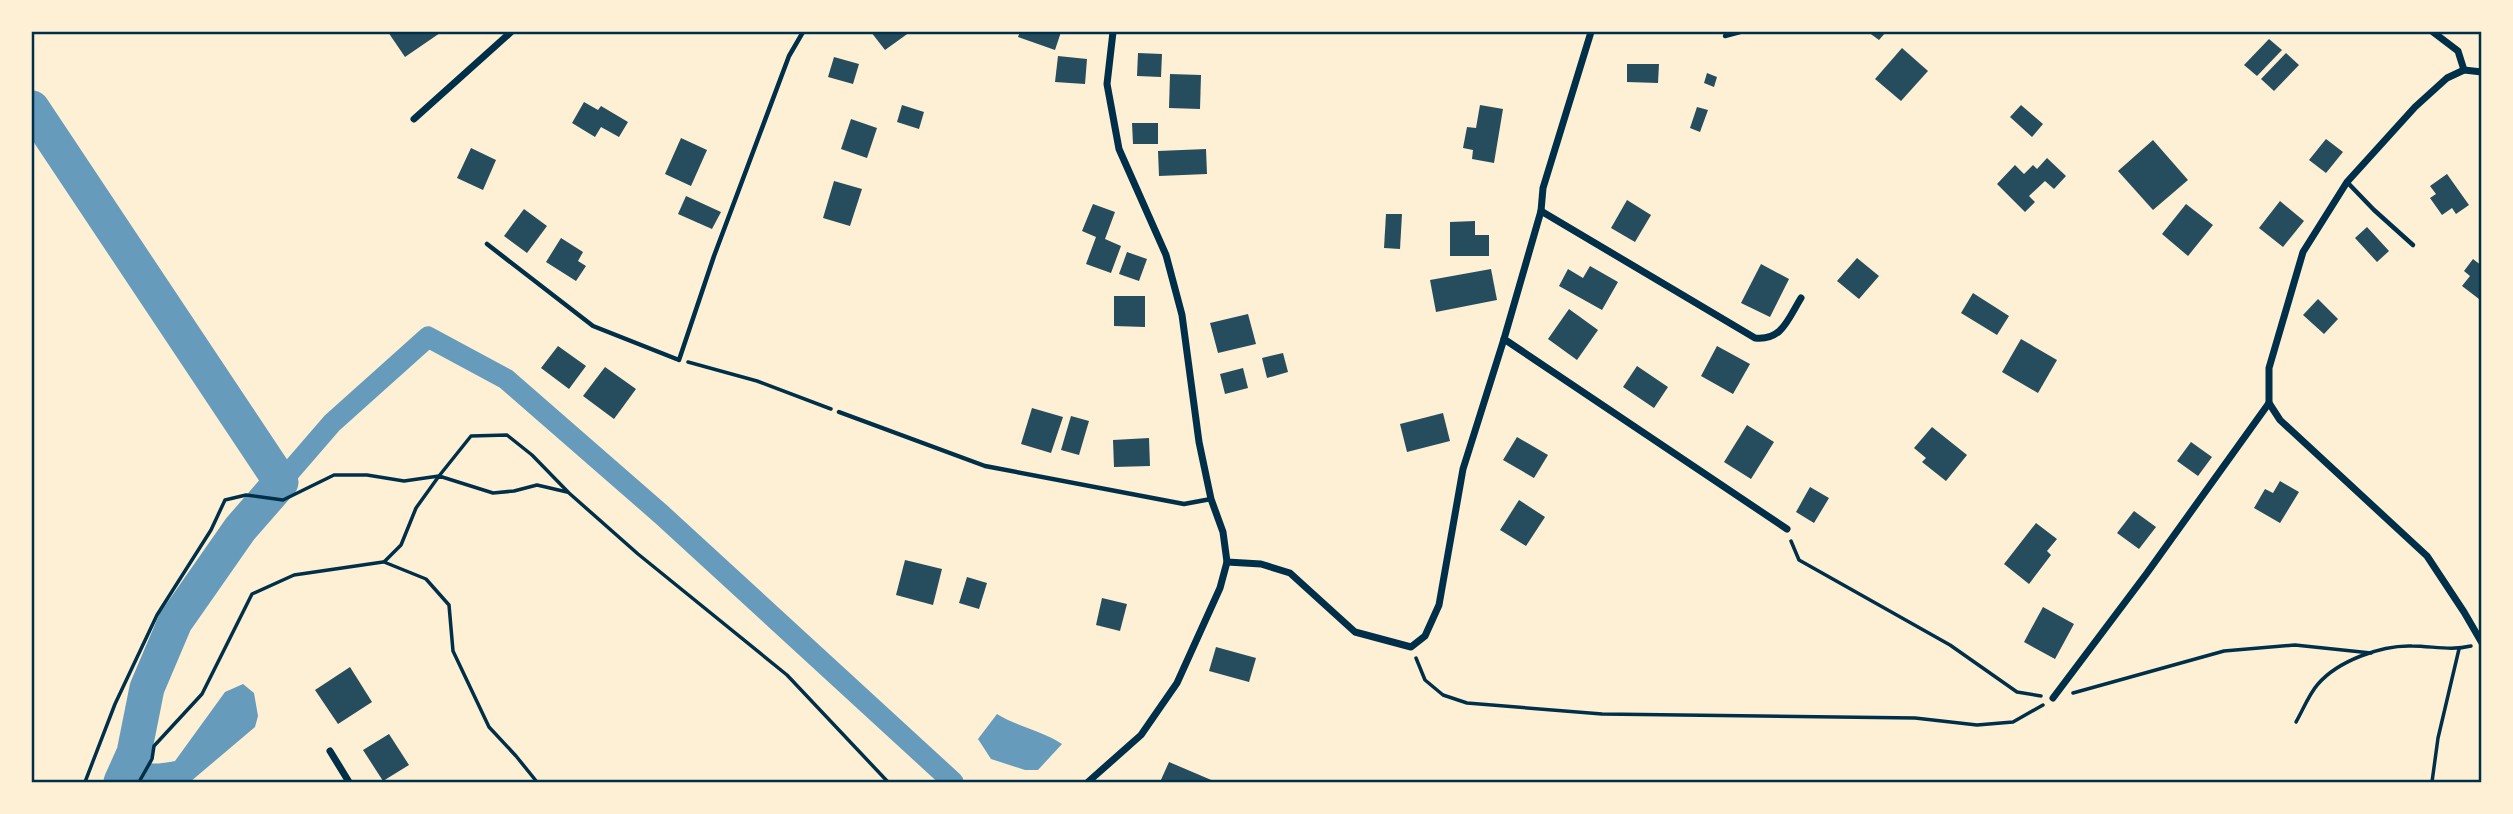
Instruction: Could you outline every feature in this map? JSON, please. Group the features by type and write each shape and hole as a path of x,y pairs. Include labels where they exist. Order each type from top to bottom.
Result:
{"street":[{"path":"414,118 511,32"},
{"path":"1088,782 1141,735 1177,683 1220,588 1227,562 1223,532 1211,499 1199,442 1182,315 1166,255 1118,149 1107,85 1113,32"},
{"path":"1227,562 1261,564 1290,573 1356,632 1411,647 1425,636 1438,605 1463,469 1504,339 1541,211 1543,188 1591,32"},
{"path":"2432,32 2458,51 2464,70"},
{"path":"2482,72 2464,70 2447,78 2415,107 2347,182 2303,251 2269,368 2269,403 2280,420 2427,556 2465,612 2482,643"},
{"path":"1541,211 1755,338 1768,339 1780,331 1801,298"},
{"path":"1504,339 1787,529"},
{"path":"2053,698 2269,403"},
{"path":"330,751 349,782"}],"lane":[{"path":"487,244 593,326 680,360 714,256 789,55 803,32"},
{"path":"1725,36 1741,32"},
{"path":"2347,182 2413,245"},
{"path":"839,412 985,466 1184,504 1211,499"}],"path":[{"path":"680,360 757,381 839,412"},
{"path":"384,562 401,545 416,508 471,436 507,435 638,554 787,675 888,782"},
{"path":"85,782 115,704 157,615 211,530 225,500 246,495 283,499 334,475 367,475 404,481 439,476 493,493 537,485 569,493"},
{"path":"1787,529 1799,560 1950,645 2017,692 2053,698"},
{"path":"139,782 152,759 154,746 202,694 252,594 294,575 384,562 426,579 449,605 453,650 489,727 537,782"},
{"path":"2296,722 2316,685 2340,665 2371,653 2409,645 2459,649 2482,643"},
{"path":"1411,647 1425,680 1443,695 1468,703 1589,713 1915,718 1977,725 2013,722 2053,698 2224,652 2295,645 2371,653"},
{"path":"2432,782 2438,738 2459,649"}],"water":[{"path":"243,684 254,693 258,716 255,727 190,782 121,782 134,753 147,762 175,761 225,692"},
{"path":"997,714 1062,744 1038,770 1025,770 991,759 978,739"}],"building":[{"path":"388,32 438,32 440,33 405,57"},
{"path":"871,32 910,32 885,50"},
{"path":"1020,32 1061,32 1055,50 1018,37"},
{"path":"1868,32 1886,32 1879,40"},
{"path":"2269,39 2282,50 2257,76 2244,65"},
{"path":"1902,48 1928,71 1901,101 1875,79"},
{"path":"1138,53 1162,54 1161,77 1137,76"},
{"path":"2286,53 2299,65 2274,91 2261,79"},
{"path":"1058,56 1087,59 1085,84 1055,82"},
{"path":"834,57 859,64 853,84 828,77"},
{"path":"1627,64 1659,64 1658,83 1627,82"},
{"path":"1707,73 1717,77 1714,87 1704,83"},
{"path":"1170,74 1201,75 1200,109 1169,108"},
{"path":"584,102 598,110 601,106 628,122 619,137 601,127 595,137 572,123"},
{"path":"902,105 924,112 919,129 897,122"},
{"path":"1480,105 1503,109 1494,163 1472,159 1473,150 1463,148 1467,127 1476,128"},
{"path":"2021,105 2043,124 2032,137 2010,117"},
{"path":"1697,107 1708,110 1700,132 1690,128"},
{"path":"851,119 877,128 867,158 841,149"},
{"path":"1132,123 1158,123 1158,144 1133,144"},
{"path":"681,138 707,150 691,186 665,174"},
{"path":"2326,139 2343,152 2326,173 2309,160"},
{"path":"2153,140 2188,180 2153,210 2118,171"},
{"path":"471,148 496,160 483,190 457,178"},
{"path":"1206,149 1207,174 1159,176 1158,151"},
{"path":"2047,158 2066,176 2054,189 2045,181 2029,196 2035,202 2025,212 1997,184 2015,165 2024,174 2033,165 2037,169"},
{"path":"2447,174 2469,205 2456,214 2452,208 2442,215 2430,198 2436,194 2430,186"},
{"path":"834,181 862,189 850,226 823,218"},
{"path":"686,196 721,212 712,229 678,214"},
{"path":"1627,200 1651,215 1635,242 1611,228"},
{"path":"2280,201 2304,221 2283,247 2259,228"},
{"path":"1093,204 1115,212 1105,239 1121,246 1111,273 1086,264 1096,237 1082,231"},
{"path":"2186,204 2213,225 2188,256 2162,234"},
{"path":"524,209 547,226 527,253 504,236"},
{"path":"1386,214 1402,214 1400,249 1384,248"},
{"path":"1475,221 1475,235 1489,235 1489,256 1450,256 1450,222"},
{"path":"2367,227 2389,251 2377,262 2355,238"},
{"path":"561,238 583,252 578,261 586,266 576,281 546,262"},
{"path":"1127,252 1147,259 1139,281 1119,274"},
{"path":"1857,258 1879,276 1859,299 1837,281"},
{"path":"2473,259 2482,266 2482,296 2479,299 2462,286 2470,276 2464,271"},
{"path":"1761,264 1789,279 1770,317 1741,303"},
{"path":"1590,266 1618,282 1602,310 1559,286 1568,269 1583,278"},
{"path":"1491,269 1497,300 1436,312 1430,280"},
{"path":"1973,293 2009,316 1997,335 1961,313"},
{"path":"1114,296 1145,296 1145,327 1114,326"},
{"path":"2318,299 2338,319 2324,334 2303,315"},
{"path":"1569,309 1598,330 1577,360 1548,339"},
{"path":"1248,314 1256,344 1218,353 1210,323"},
{"path":"2021,339 2057,360 2038,393 2002,372"},
{"path":"558,346 586,366 569,389 541,368"},
{"path":"1717,346 1750,364 1733,394 1701,376"},
{"path":"1283,353 1288,372 1267,378 1262,358"},
{"path":"1637,366 1668,387 1654,408 1623,387"},
{"path":"605,367 636,389 614,419 583,396"},
{"path":"1243,368 1248,388 1225,394 1220,374"},
{"path":"1032,408 1063,417 1051,453 1021,444"},
{"path":"1443,413 1450,441 1407,452 1400,424"},
{"path":"1071,416 1089,421 1079,455 1061,450"},
{"path":"1747,425 1774,442 1751,479 1724,462"},
{"path":"1932,427 1967,455 1946,481 1922,462 1926,458 1914,448"},
{"path":"1517,437 1548,455 1534,478 1503,460"},
{"path":"1149,438 1150,466 1114,467 1113,440"},
{"path":"2191,442 2212,457 2198,476 2177,461"},
{"path":"2280,481 2299,492 2280,523 2254,508 2265,489 2273,493"},
{"path":"1810,487 1829,498 1814,523 1796,512"},
{"path":"1519,500 1545,517 1526,546 1500,530"},
{"path":"2134,511 2156,527 2139,549 2117,533"},
{"path":"2036,523 2057,539 2047,551 2051,555 2029,584 2004,564"},
{"path":"905,560 942,569 933,605 896,595"},
{"path":"967,577 987,583 979,609 959,603"},
{"path":"1102,598 1127,604 1120,631 1096,625"},
{"path":"2043,607 2074,624 2055,659 2024,642"},
{"path":"1216,647 1256,658 1249,682 1209,671"},
{"path":"350,667 372,702 338,724 315,690"},
{"path":"389,734 409,765 383,781 363,750"},
{"path":"1169,762 1216,782 1160,782"}],"waterway":[{"path":"32,108 281,482 240,529 175,622 147,688 134,753 121,782"},
{"path":"281,482 332,423 428,337 506,379 662,515 953,782"}]}
